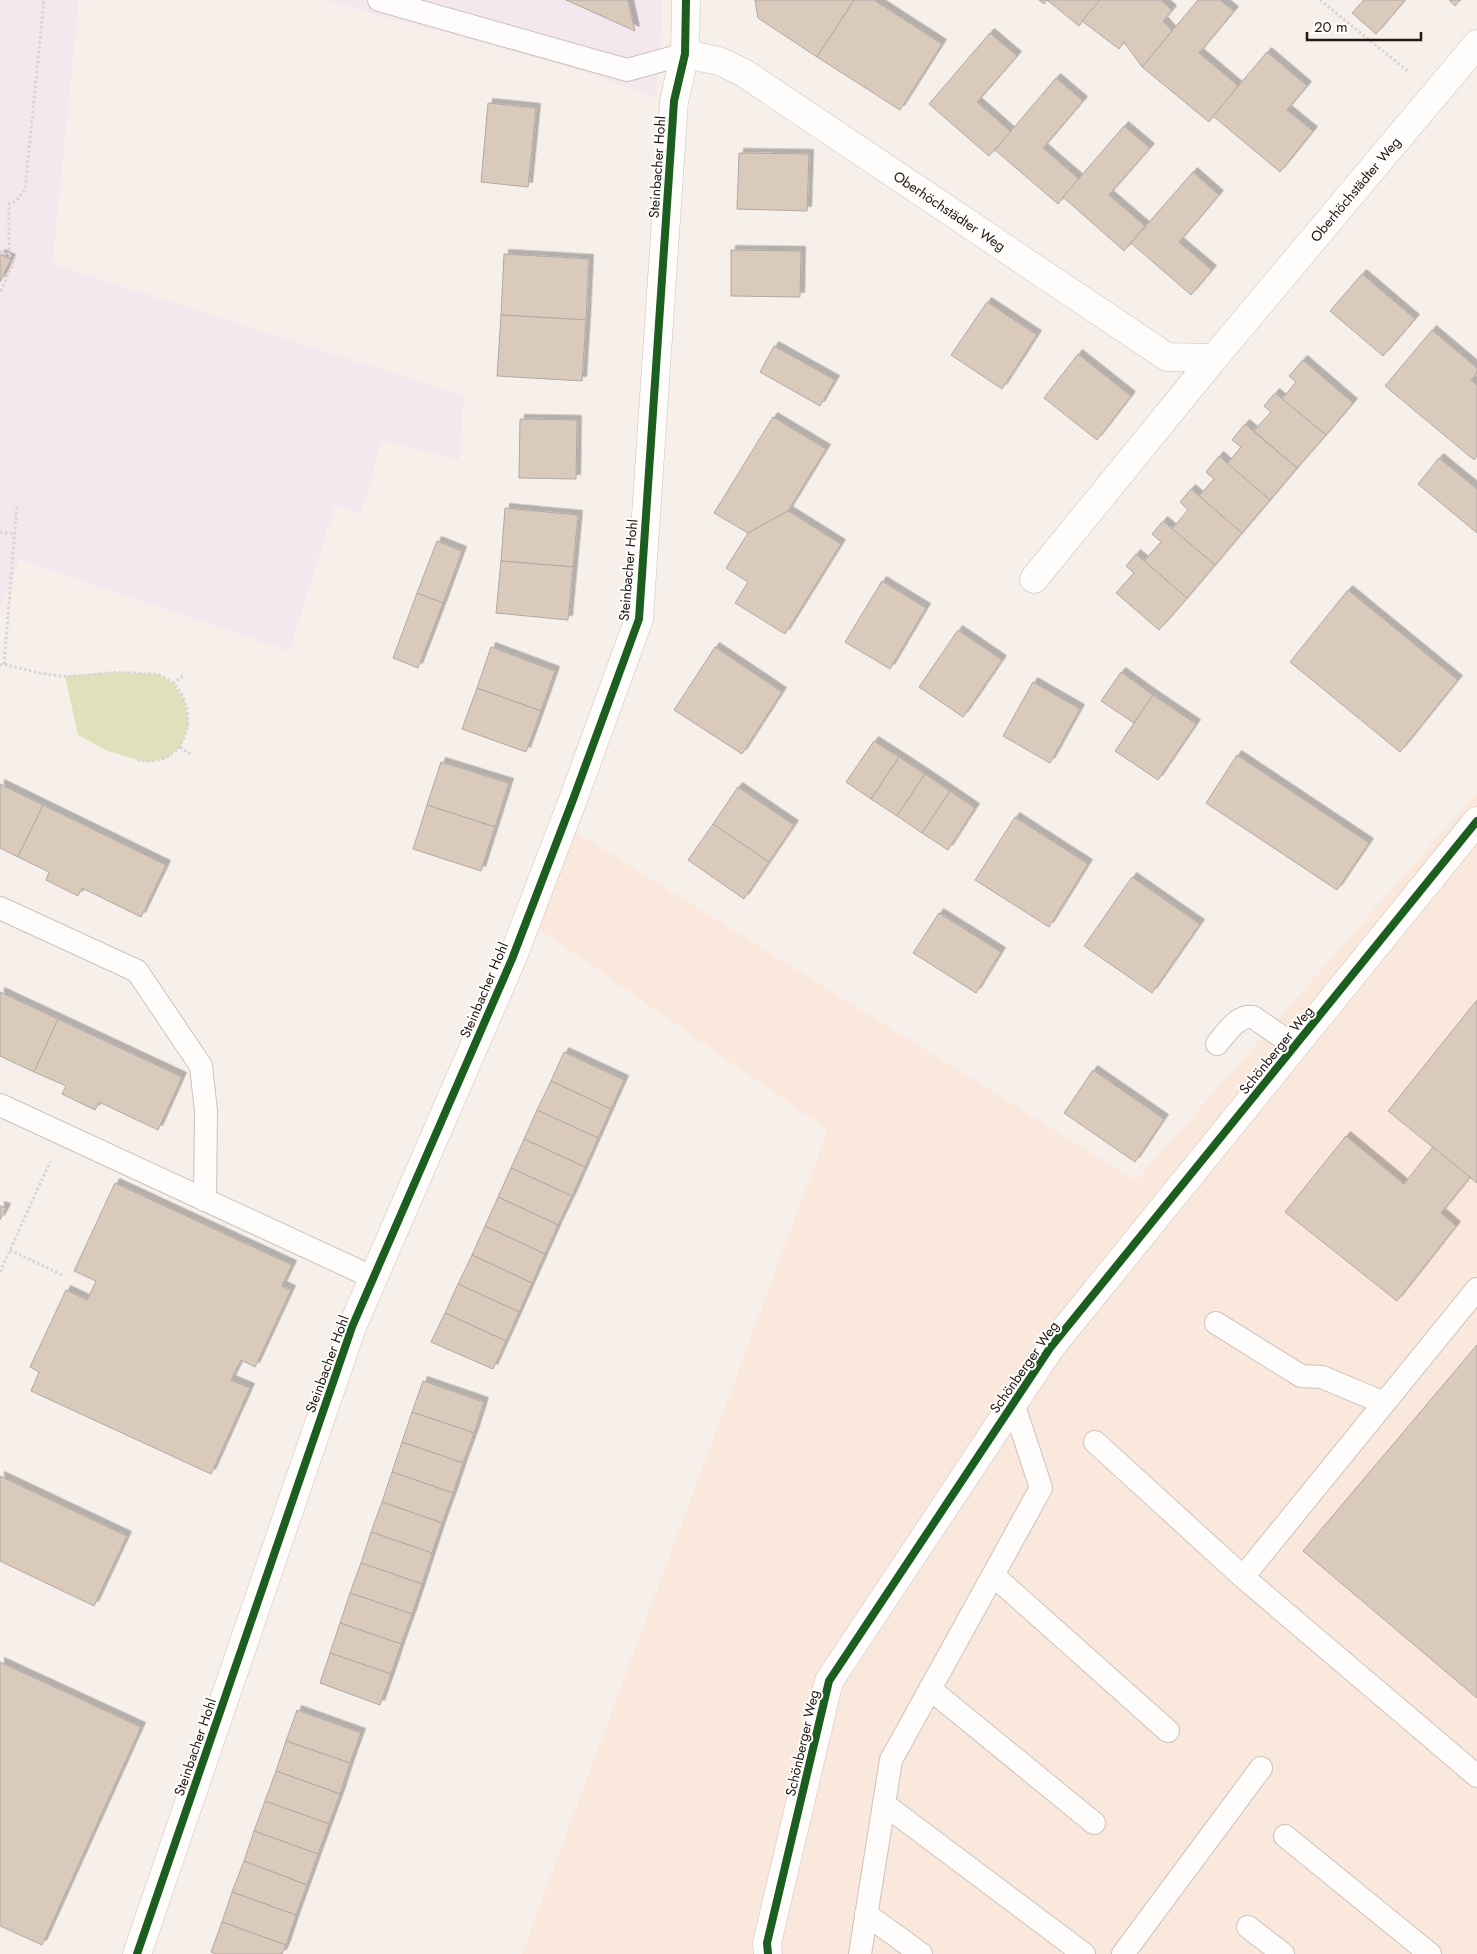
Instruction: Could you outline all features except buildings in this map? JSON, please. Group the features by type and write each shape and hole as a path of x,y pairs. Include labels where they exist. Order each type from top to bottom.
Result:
{"street":[{"name":"Steinbacher Hohl","path":"137,1954 352,1327 512,959 639,619 674,101 685,54 686,0"},
{"name":"Oberhöchstädter Weg","path":"1034,580 1214,358 1434,93 1477,44"},
{"name":"Oberhöchstädter Weg","path":"685,54 719,61 744,73 1166,357 1214,358"},
{"name":"Schönberger Weg","path":"768,1954 767,1943 829,1681 1050,1348 1477,821"}],"lane":[{"path":"380,0 627,70 685,54"},
{"path":"0,908 137,971 201,1066 206,1111 205,1200"},
{"path":"1217,1044 1239,1020 1249,1016 1295,1046"},
{"path":"0,1105 374,1278"},
{"path":"1244,1577 1477,1289"},
{"path":"1216,1323 1302,1376 1322,1378 1384,1403"},
{"path":"860,1954 891,1760 1041,1488 1013,1403"},
{"path":"1095,1442 1244,1577 1477,1776"},
{"path":"993,1575 1168,1731"},
{"path":"930,1689 1094,1823"},
{"path":"1123,1954 1261,1768"},
{"path":"884,1804 1084,1954"},
{"path":"1285,1836 1430,1954"},
{"path":"866,1914 921,1954"},
{"path":"1248,1927 1283,1954"}],"path":[{"path":"9,255 9,204 18,200 25,190 44,0"},
{"path":"1320,0 1434,93"},
{"path":"0,251 15,258 0,293"},
{"path":"17,506 2,664 35,672 65,676 112,672 158,674 173,684 184,699 189,725 180,748 167,758 146,762 134,759"},
{"path":"0,532 15,534"},
{"path":"173,684 184,675"},
{"path":"180,748 192,755"},
{"path":"0,1272 62,1134"},
{"path":"10,1250 62,1275"}],"shaded area":[{"path":"0,0 79,0 52,264 464,396 459,460 381,440 361,514 335,505 289,651 20,560 0,608"},
{"path":"324,0 663,0 656,97 562,65"},
{"path":"1477,792 1477,1954 522,1954 828,1130 528,921 572,830 1136,1181"}],"green space":[{"path":"112,672 158,674 173,684 184,699 189,725 180,747 167,758 146,762 108,751 78,735 65,676"}],"cycle path":[{"path":"137,1954 352,1327 512,959 639,619 674,101 685,54 686,0"},
{"path":"768,1954 767,1943 829,1681 1050,1348 1477,821"}]}
